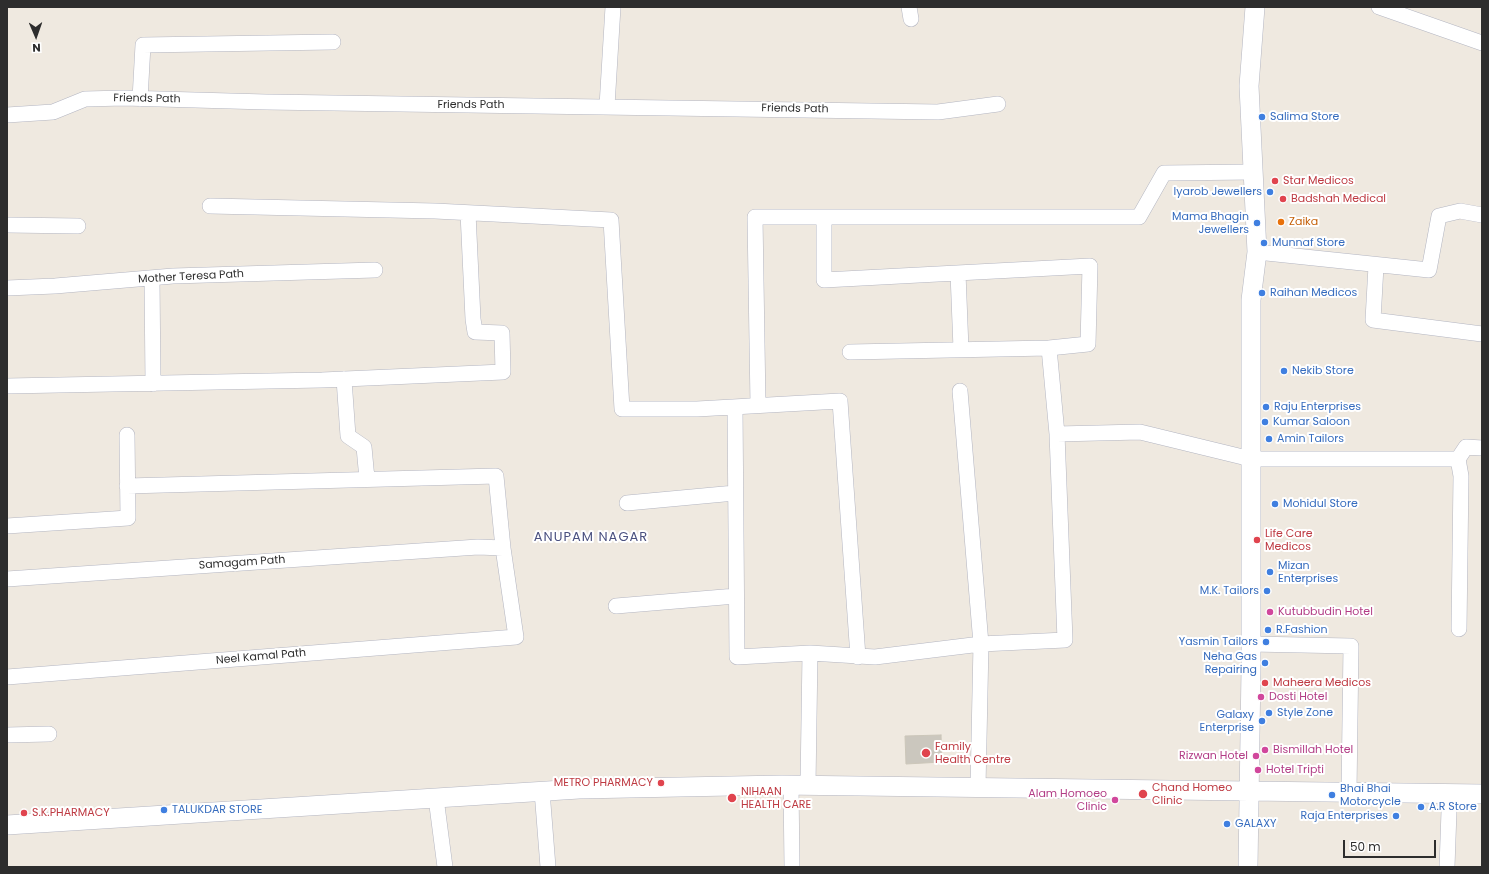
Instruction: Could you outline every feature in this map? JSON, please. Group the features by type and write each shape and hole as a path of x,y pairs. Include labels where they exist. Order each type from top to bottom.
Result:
{"street":[{"path":"607,106 613,7"},
{"path":"1248,867 1251,644 1251,300 1257,252 1249,86 1255,7"},
{"path":"1379,7 1482,43"},
{"path":"140,99 143,46 333,42"},
{"name":"Friends Path","path":"7,115 53,112 85,99 938,112 998,104"},
{"path":"758,405 755,217 1139,216 1164,173 1253,172"},
{"path":"210,206 468,213 611,220 622,409 735,407 840,401 858,657"},
{"path":"1257,252 1376,266 1429,270 1439,216 1460,211 1482,215"},
{"path":"7,386 344,379 503,372 502,333 475,332 473,319 468,213"},
{"path":"824,217 824,280 1090,266 1088,344 1049,348 850,352"},
{"path":"7,225 78,226"},
{"path":"1376,266 1373,320 1482,334"},
{"name":"Mother Teresa Path","path":"7,288 55,286 152,278 375,270"},
{"path":"958,273 961,350"},
{"path":"152,278 153,384"},
{"path":"735,407 737,657 810,653 876,657 981,644 1065,640 1057,434 1049,348"},
{"path":"344,379 348,436 364,447 366,479"},
{"path":"960,391 981,644 978,787"},
{"path":"1057,434 1140,432 1251,459 1458,459"},
{"path":"7,526 128,518 127,435"},
{"path":"1459,629 1461,476 1458,459 1466,447 1482,448"},
{"path":"128,486 496,476 503,548"},
{"path":"627,503 735,493"},
{"name":"Samagam Path","path":"7,579 478,547 503,548"},
{"name":"Neel Kamal Path","path":"7,677 516,637 503,548"},
{"path":"616,606 736,596"},
{"path":"1251,644 1351,646 1349,792"},
{"path":"792,867 810,653"},
{"path":"7,736 49,734"},
{"path":"7,826 586,788 800,785 1482,794"},
{"path":"542,791 548,867"},
{"path":"1447,867 1449,811 1448,793"},
{"path":"436,798 445,867"}],"building":[{"path":"941,735 942,762 906,764 905,736"}],"place":[{"name":"Salima Store","path":"1262,117"},
{"name":"Star Medicos","path":"1275,181"},
{"name":"Iyarob Jewellers","path":"1270,192"},
{"name":"Badshah Medical","path":"1283,199"},
{"name":"Zaika","path":"1281,222"},
{"name":"Mama Bhagin Jewellers","path":"1257,223"},
{"name":"Munnaf Store","path":"1264,243"},
{"name":"Raihan Medicos","path":"1262,293"},
{"name":"Nekib Store","path":"1284,371"},
{"name":"Raju Enterprises","path":"1266,407"},
{"name":"Kumar Saloon","path":"1265,422"},
{"name":"Amin Tailors","path":"1269,439"},
{"name":"Mohidul Store","path":"1275,504"},
{"name":"Life Care Medicos","path":"1257,540"},
{"name":"Mizan Enterprises","path":"1270,572"},
{"name":"M.K. Tailors","path":"1267,591"},
{"name":"Kutubbudin Hotel","path":"1270,612"},
{"name":"R.Fashion","path":"1268,630"},
{"name":"Yasmin Tailors","path":"1266,642"},
{"name":"Neha Gas Repairing","path":"1265,663"},
{"name":"Maheera Medicos","path":"1265,683"},
{"name":"Dosti Hotel","path":"1261,697"},
{"name":"Style Zone","path":"1269,713"},
{"name":"Galaxy Enterprise","path":"1262,721"},
{"name":"Bismillah Hotel","path":"1265,750"},
{"name":"Family Health Centre","path":"926,753"},
{"name":"Rizwan Hotel","path":"1256,756"},
{"name":"Hotel Tripti","path":"1258,770"},
{"name":"METRO PHARMACY","path":"661,783"},
{"name":"Chand Homeo Clinic","path":"1143,794"},
{"name":"Bhai Bhai Motorcycle","path":"1332,795"},
{"name":"NIHAAN HEALTH CARE","path":"732,798"},
{"name":"Alam Homoeo Clinic","path":"1115,800"},
{"name":"A.R Store","path":"1421,807"},
{"name":"TALUKDAR STORE","path":"164,810"},
{"name":"S.K.PHARMACY","path":"24,813"},
{"name":"Raja Enterprises","path":"1396,816"},
{"name":"GALAXY","path":"1227,824"}],"district":[{"name":"ANUPAM NAGAR","path":"591,538"}]}
